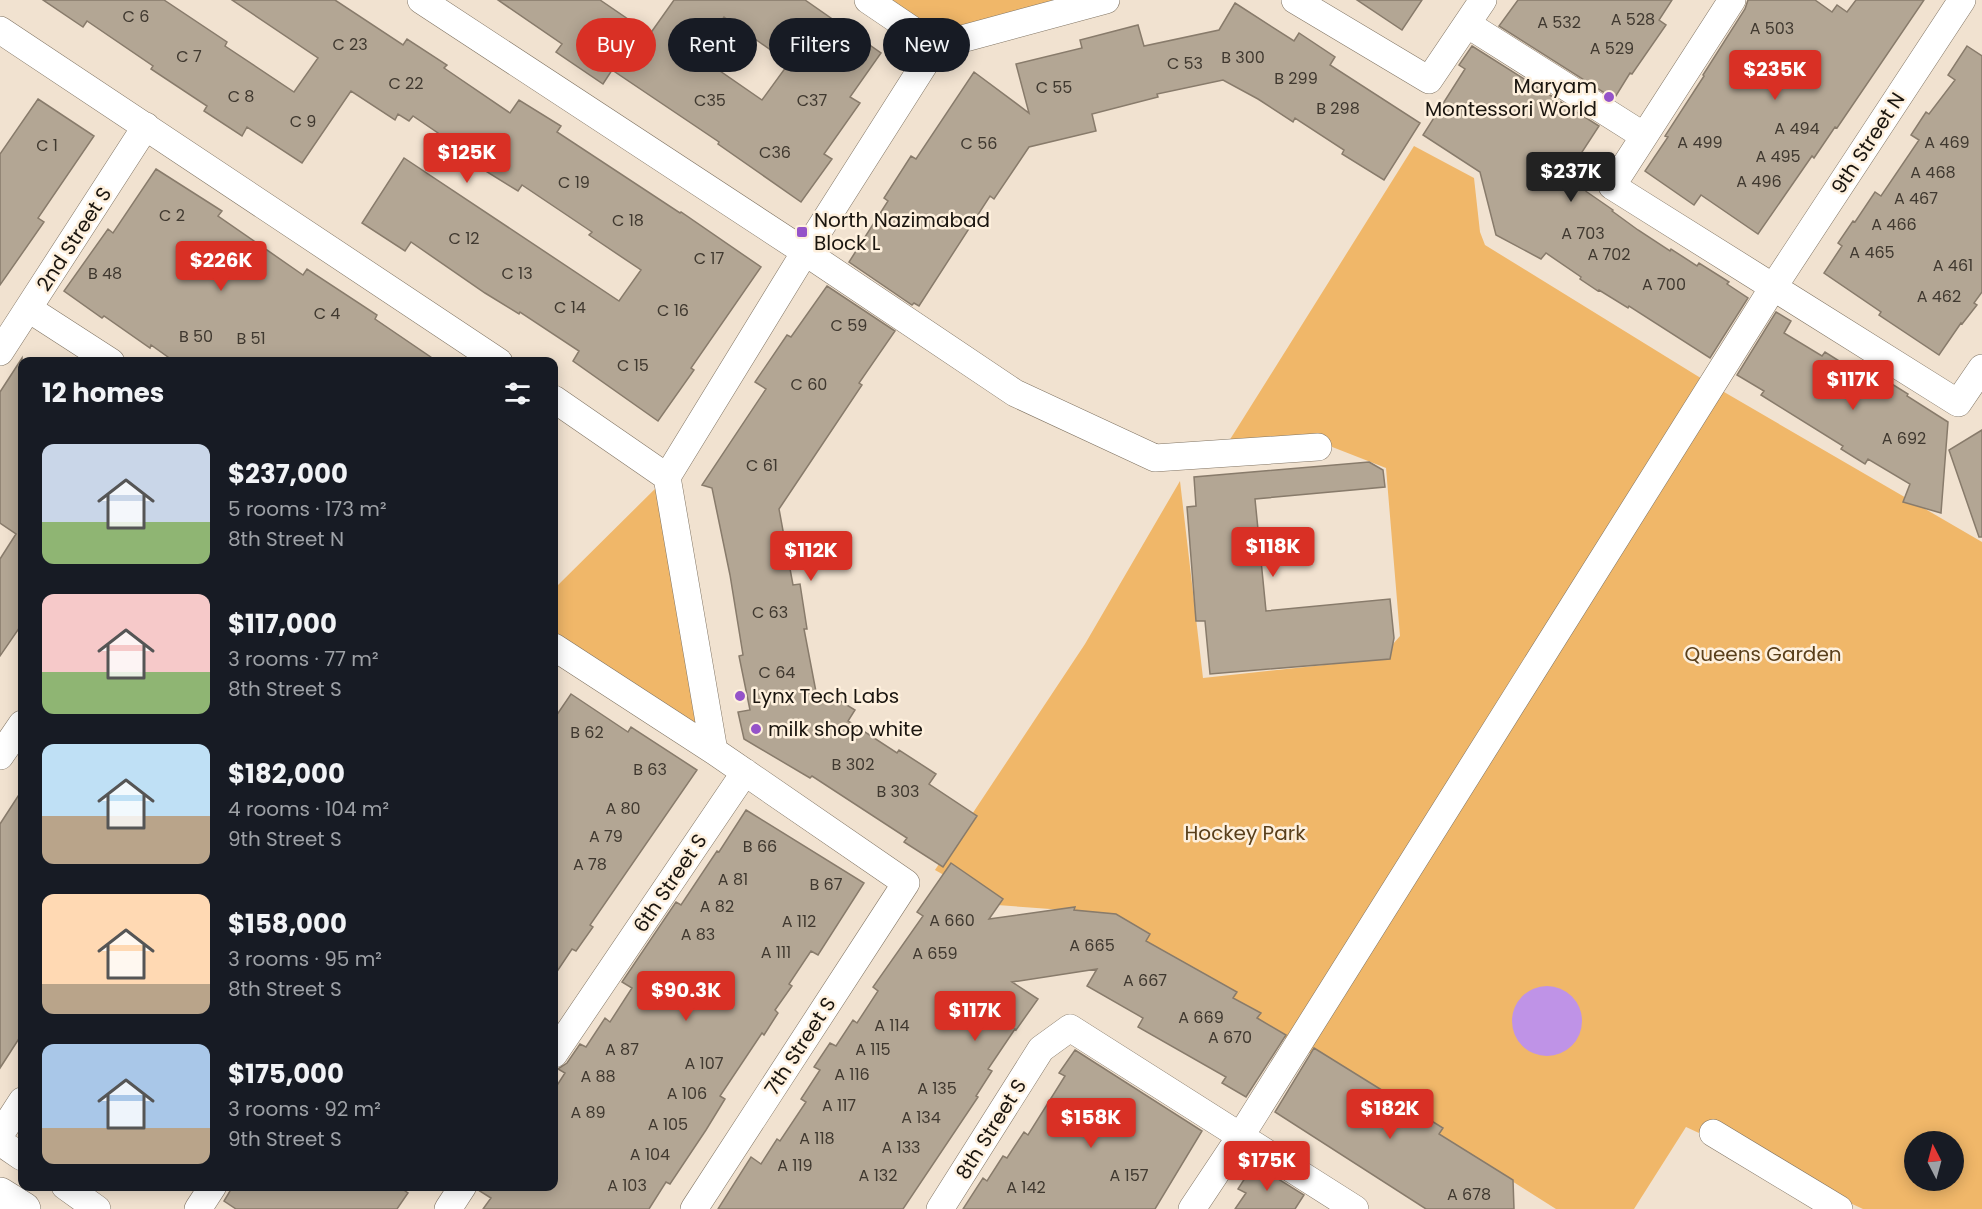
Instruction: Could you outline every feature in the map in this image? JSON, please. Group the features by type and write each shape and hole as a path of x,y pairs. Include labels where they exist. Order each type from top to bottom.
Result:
{"main road":[{"path":"0,1194 24,1209"}],"street":[{"path":"421,0 1015,393 1155,458 1318,447"},
{"path":"868,0 895,18"},
{"path":"970,37 1106,0"},
{"path":"1295,0 1429,81 1483,0"},
{"path":"1732,0 1612,186 1959,403 1982,368"},
{"name":"9th Street N","path":"1192,1209 1240,1137 1774,286 1962,0"},
{"path":"1467,24 1644,136"},
{"path":"0,30 492,357"},
{"path":"714,751 667,477 805,252 919,72"},
{"name":"2nd Street S","path":"0,352 146,126"},
{"path":"29,309 103,357"},
{"path":"558,402 667,477"},
{"path":"558,658 745,772"},
{"path":"0,756 18,730"},
{"name":"7th Street S","path":"694,1209 906,883 745,772"},
{"name":"6th Street S","path":"558,1048 745,772"},
{"name":"8th Street S","path":"940,1209 1041,1049 1070,1028 1240,1137"},
{"path":"0,1135 18,1107"},
{"path":"1713,1133 1839,1209"},
{"path":"1240,1137 1355,1209"},
{"path":"0,1142 18,1154"},
{"path":"72,1191 97,1209"},
{"path":"198,1209 210,1191"},
{"path":"448,1209 460,1191"}],"green space":[{"path":"868,0 1106,0 970,37 970,18 895,18"},
{"path":"1414,146 1474,178 1480,232 1485,245 1712,385 1982,542 1982,1209 1863,1209 1686,1127 1634,1209 1556,1209 1297,1045 1064,910 997,905 935,870 1085,644 1180,481 1203,678 1380,659 1400,636 1386,468 1322,443 1224,449"},
{"path":"667,477 714,751 558,650 558,585"}],"shaded area":[{"path":"1547,986 1560,989 1572,996 1579,1008 1582,1021 1579,1034 1572,1046 1560,1053 1547,1056 1534,1053 1522,1046 1515,1034 1512,1021 1515,1008 1522,996 1534,989"}],"building":[{"path":"43,0 164,0 227,42 225,46 294,92 318,58 232,0 335,0 403,45 407,39 447,65 444,68 510,113 519,100 561,126 557,132 761,267 691,368 694,370 658,421 573,361 579,351 520,312 519,314 485,293 411,242 405,251 362,223 404,158 619,301 641,270 589,235 592,232 522,185 518,191 476,165 479,161 413,116 409,121 398,114 395,120 351,91 302,163 247,127 242,136 204,111 207,106 151,69 153,66 87,21 83,27"},
{"path":"498,0 600,0 626,18 576,18 576,66 556,52 562,44"},
{"path":"674,0 805,0 831,18 769,18 769,49 757,40 757,18 668,18 668,72 722,72 762,100 782,72 868,72 850,97 860,103 824,154 832,159 801,202 718,144 719,142 615,72 656,72 656,26"},
{"path":"1357,0 1422,0 1402,30"},
{"path":"1518,0 1672,0 1659,20 1666,25 1632,74 1630,73 1614,99 1499,26"},
{"path":"1748,0 1815,0 1832,12 1837,5 1847,12 1856,0 1924,0 1837,128 1835,127 1814,158 1812,156 1758,234 1701,195 1694,205 1645,171 1668,137 1665,136 1745,9"},
{"path":"1235,3 1294,41 1299,33 1335,57 1330,65 1420,123 1384,180 1342,154 1344,150 1295,118 1293,122 1223,80 1157,94 1158,97 1092,114 1096,131 1029,147 994,199 990,196 919,306 914,303 912,305 849,262 888,201 884,198 911,156 916,159 974,72 1029,113 1016,64 1082,48 1080,40 1138,25 1144,46 1219,30"},
{"path":"871,46 881,53 871,67"},
{"path":"1472,46 1599,126 1567,175 1638,230 1697,266 1699,263 1729,282 1727,284 1748,298 1710,358 1629,306 1628,308 1598,291 1546,253 1541,259 1496,235 1480,172 1423,135 1465,69 1459,65"},
{"path":"1967,46 1982,56 1982,292 1974,303 1977,305 1961,323 1939,355 1879,315 1881,312 1824,273 1842,246 1838,243 1853,221 1855,222 1875,192 1881,196 1919,140 1911,135 1926,112 1929,114 1955,80 1948,75"},
{"path":"585,72 611,72 603,84"},
{"path":"38,99 94,136 38,218 44,222 0,285 0,154"},
{"path":"156,169 222,211 218,216 303,275 307,269 377,315 375,319 431,357 168,357 151,345 150,348 104,316 102,318 64,291 108,229 113,233"},
{"path":"827,286 895,331 859,383 862,385 779,509 793,585 800,584 807,629 804,629 817,697 829,694 855,710 848,721 897,753 899,750 936,774 929,784 977,816 943,867 904,842 907,838 812,776 810,778 744,739 738,712 750,710 739,656 743,655 730,575 712,488 702,485 766,389 755,382 787,335 791,337"},
{"path":"1776,312 1791,321 1784,333 1822,356 1825,352 1855,371 1857,368 1881,383 1884,379 1948,422 1941,513 1903,502 1910,484 1868,459 1865,464 1841,449 1843,446 1761,395 1764,391 1737,375"},
{"path":"18,364 18,630 0,656 0,559 16,534 0,523 0,392"},
{"path":"1982,430 1982,537 1979,537 1949,450"},
{"path":"1369,462 1383,470 1385,487 1255,499 1266,611 1390,599 1394,638 1390,659 1210,674 1205,621 1196,621 1187,507 1196,506 1194,477"},
{"path":"571,694 628,732 631,727 697,770 590,925 593,927 576,951 572,949 558,970 558,713"},
{"path":"18,796 18,1040 0,1068 0,824"},
{"path":"746,810 864,883 818,955 811,951 789,984 792,986 775,1010 778,1013 720,1096 725,1099 706,1130 670,1184 666,1182 649,1209 483,1209 491,1198 480,1191 558,1191 558,1084 565,1073 558,1069 567,1063 580,1044 586,1047 605,1018 610,1022 632,988 622,982 676,902 681,905 717,851 719,852"},
{"path":"951,863 1003,899 989,919 1075,907 1074,910 1116,914 1150,934 1146,941 1237,992 1233,998 1261,1013 1257,1018 1286,1035 1246,1097 1222,1083 1226,1077 1138,1027 1143,1018 1087,986 1097,969 1012,982 1038,999 988,1069 992,1071 976,1096 978,1097 903,1209 718,1209 751,1157 761,1164 777,1139 780,1141 806,1102 801,1099 820,1070 814,1067 830,1043 836,1046 853,1020 857,1023 878,991 873,987 923,916 917,912"},
{"path":"1314,1048 1443,1128 1439,1134 1513,1180 1514,1209 1426,1209 1275,1112"},
{"path":"1075,1050 1202,1131 1155,1209 963,1209 983,1178 987,1181 1003,1156 1007,1158 1024,1132 1028,1135 1065,1076 1059,1073"},
{"path":"1254,1164 1304,1195 1295,1209 1235,1209 1246,1193 1238,1189"},
{"path":"230,1191 405,1191 408,1193 397,1209 236,1209 224,1201"}],"place":[{"name":"Maryam Montessori World","path":"1609,97"},
{"name":"North Nazimabad Block L","path":"802,232"},
{"name":"Lynx Tech Labs","path":"740,696"},
{"name":"milk shop white","path":"756,729"}],"park label":[{"name":"Queens Garden","path":"1763,654"},
{"name":"Hockey Park","path":"1245,833"}]}
